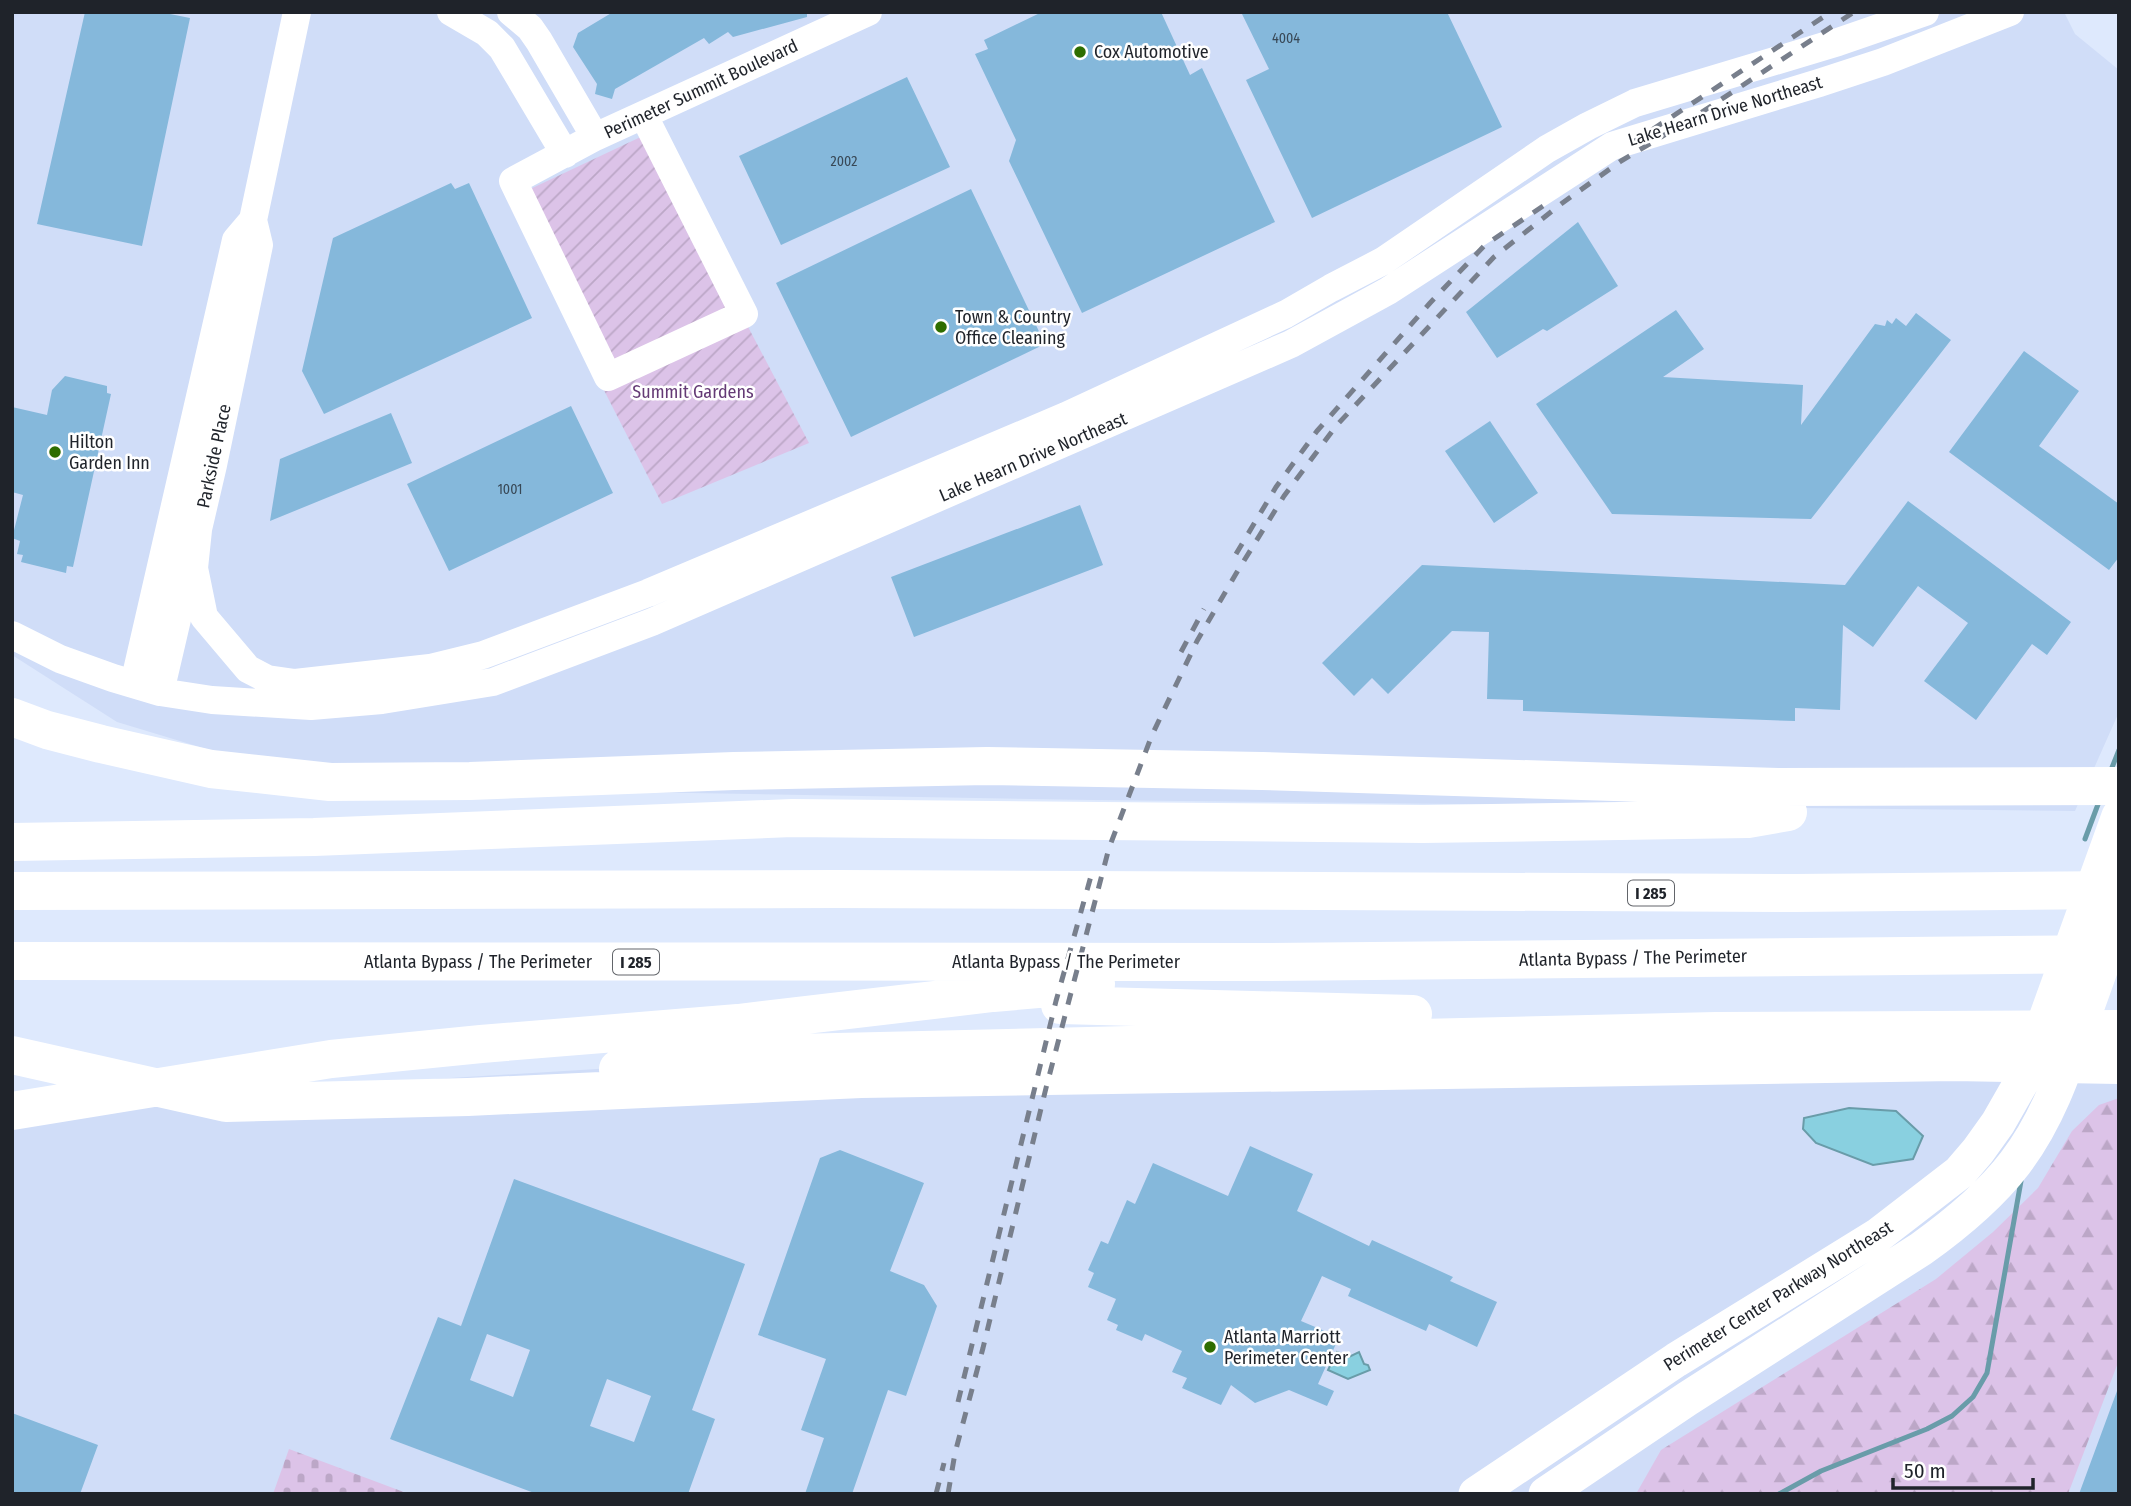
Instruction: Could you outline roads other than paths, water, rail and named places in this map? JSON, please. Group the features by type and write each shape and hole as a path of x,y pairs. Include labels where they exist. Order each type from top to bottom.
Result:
{"highway":[{"path":"12,717 47,730 211,769 330,782 470,781 734,771 987,766 1276,771 1778,787 2119,786"},
{"path":"734,771 1788,812 2119,814"},
{"path":"12,842 314,837 792,818 1423,824 1748,819 1788,812"},
{"name":"I 285","path":"12,891 864,889 1795,893 2119,890"},
{"name":"Atlanta Bypass / The Perimeter","path":"12,961 1261,962 2119,954"},
{"path":"12,1111 331,1059 738,1023 993,993 1213,976 1261,962"},
{"path":"911,1002 1640,1019 1716,1031"},
{"path":"468,1097 552,1079 709,1055 1716,1031 2119,1029"},
{"path":"12,1055 226,1103 468,1097 861,1079 1954,1062 2119,1065"}],"main road":[{"name":"Perimeter Center Parkway Northeast","path":"1476,1494 1676,1360 1865,1244 1960,1172 1998,1123 2026,1074 2119,814"},
{"name":"Perimeter Center Parkway Northeast","path":"1546,1494 1687,1399 1921,1250 1995,1187 2038,1129 2060,1083 2119,917"}],"street":[{"name":"Parkside Place","path":"147,688 198,530 211,406 236,240 253,220 297,12"},
{"path":"451,12 487,33 502,48 565,154"},
{"name":"Perimeter Summit Boulevard","path":"511,12 530,27 539,40 595,137 868,12"},
{"name":"Lake Hearn Drive Northeast","path":"198,530 194,568 204,617 251,671 267,679 295,683 430,668 483,655 648,593 1102,400 1274,320 1383,261 1548,149 1635,103 1838,42 1925,12"},
{"name":"Lake Hearn Drive Northeast","path":"12,635 60,659 147,688 212,700 311,706 382,700 493,682 652,622 1291,344 1388,291 1612,146 1870,66 2010,12"},
{"path":"595,137 513,181 608,377 744,314 644,116"},
{"name":"Parkside Place","path":"147,688 211,406"}],"waterway":[{"path":"2111,770 2119,750"},
{"path":"2085,839 2100,799"},
{"path":"1779,1494 1821,1471 1927,1429 1952,1416 1973,1397 1987,1373 2021,1181"}],"railway":[{"path":"1632,143 1831,12"},
{"path":"948,1494 955,1453 1109,848 1152,735 1197,641 1237,572 1284,496 1336,426 1494,257 1621,161 1696,116 1854,12"},
{"path":"1236,554 1276,487 1317,431 1430,303 1485,245 1549,202"},
{"path":"1181,652 1204,609"},
{"path":"958,1402 1056,1001 1091,876"},
{"path":"936,1494 944,1463"}],"place":[{"name":"Cox Automotive","path":"1080,52"},
{"name":"Town & Country Office Cleaning","path":"941,327"},
{"name":"Hilton Garden Inn","path":"55,452"},
{"name":"Atlanta Marriott Perimeter Center","path":"1210,1347"}],"park label":[{"name":"Summit Gardens","path":"693,392"}]}
